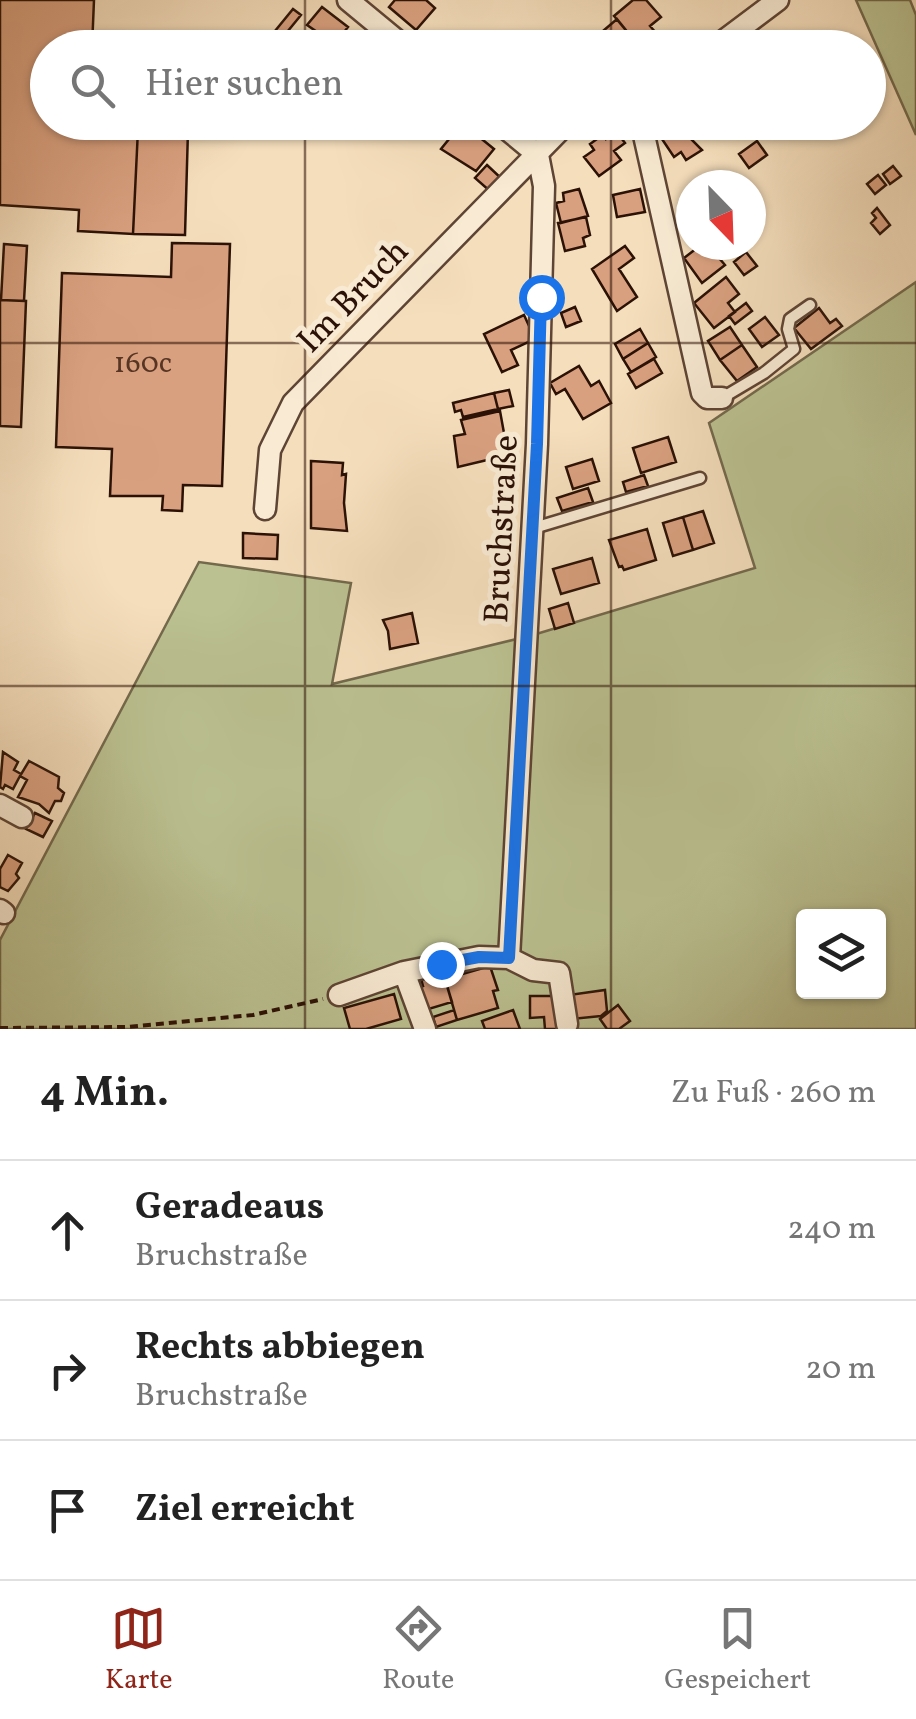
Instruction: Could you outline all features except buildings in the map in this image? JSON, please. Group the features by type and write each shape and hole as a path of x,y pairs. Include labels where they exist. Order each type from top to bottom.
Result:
{"street":[{"path":"348,0 384,30"},
{"path":"738,30 778,0"},
{"path":"520,140 538,155"},
{"name":"Im Bruch","path":"265,509 270,450 293,403 552,140"},
{"path":"645,140 702,393 707,398 722,398"},
{"name":"Bruchstraße","path":"509,958 533,528 544,186 538,155"},
{"path":"0,805 22,817"},
{"path":"339,995 404,972 479,957 509,958 532,970 559,974 567,1024"},
{"path":"404,972 424,1029"}],"lane":[{"path":"722,398 794,349 788,328 790,319 810,305"},
{"path":"533,528 700,478"}],"path":[{"path":"0,1028 126,1026 235,1017 339,995"}],"green space":[{"path":"856,0 910,0 916,15 916,135 886,68 886,30 869,30"},
{"path":"916,282 916,1029 0,1029 0,940 199,562 351,583 332,684 533,635 755,568 709,423"}],"route":[{"path":"441,964 479,957 509,958 537,444 541,297"}]}
